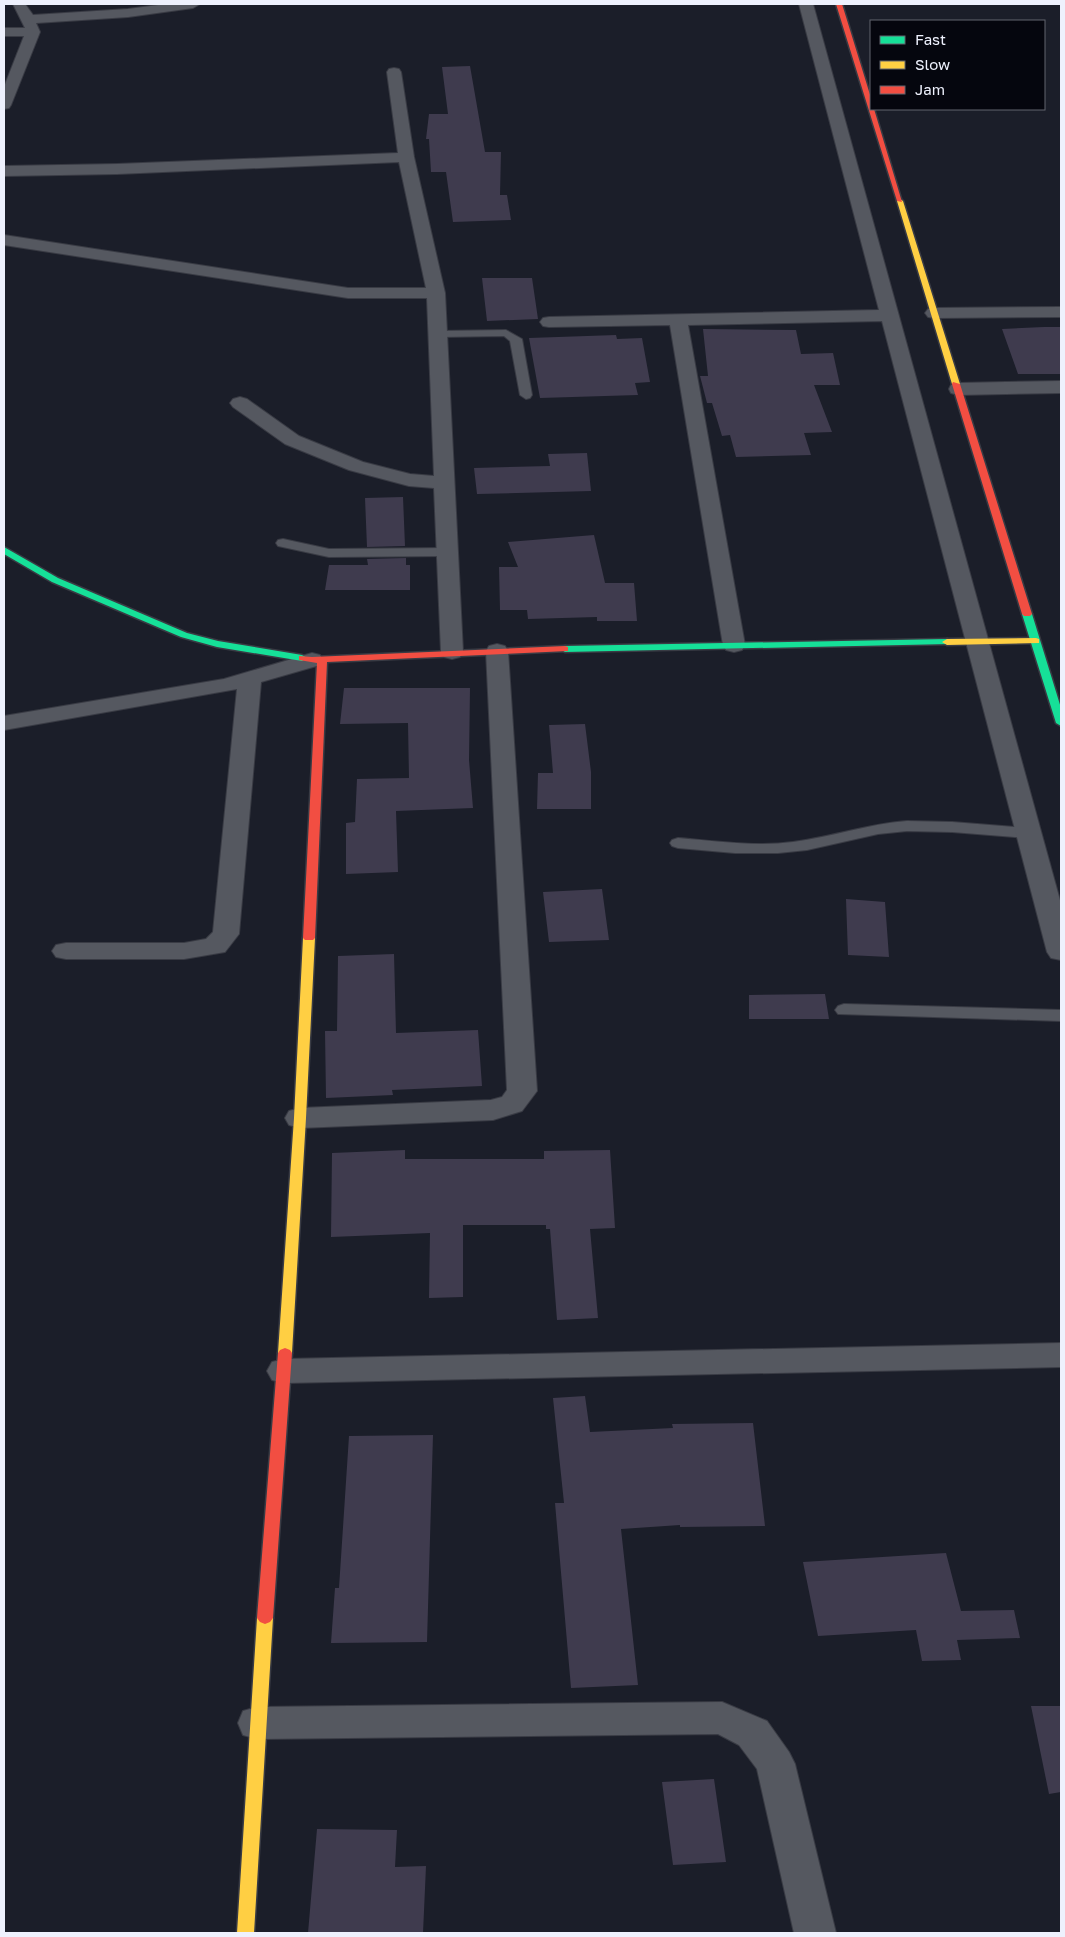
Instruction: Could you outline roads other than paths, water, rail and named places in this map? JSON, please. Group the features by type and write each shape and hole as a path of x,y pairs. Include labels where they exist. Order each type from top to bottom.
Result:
{"street":[{"path":"4,105 31,26 18,4"},
{"path":"4,32 31,26 193,4"},
{"path":"806,4 1061,952"},
{"path":"839,4 870,105"},
{"path":"394,72 406,157 436,293 452,652"},
{"path":"872,110 1061,723"},
{"path":"4,172 406,157"},
{"path":"4,240 348,293 436,293"},
{"path":"934,313 1061,312"},
{"path":"549,322 889,315"},
{"path":"678,319 734,645"},
{"path":"958,389 1061,387"},
{"path":"240,403 292,440 356,466 409,480 445,483"},
{"path":"4,550 55,580 184,635 217,644 317,659 452,652 734,645 1036,641"},
{"path":"300,1118 493,1110 512,1104 522,1091 497,651"},
{"path":"4,723 185,693 227,684 317,659"},
{"path":"245,1933 257,1724 284,1371 300,1118 317,659"},
{"path":"66,951 184,951 215,946 226,934 250,677"},
{"path":"284,1371 1061,1355"},
{"path":"257,1724 722,1718 753,1733 775,1764 815,1933"}],"lane":[{"path":"438,334 506,332 512,335 516,339 526,395"},
{"path":"284,543 329,553 448,552"},
{"path":"678,843 756,849 792,848 836,839 875,828 908,826 1029,833"},
{"path":"844,1010 1061,1016"}]}
